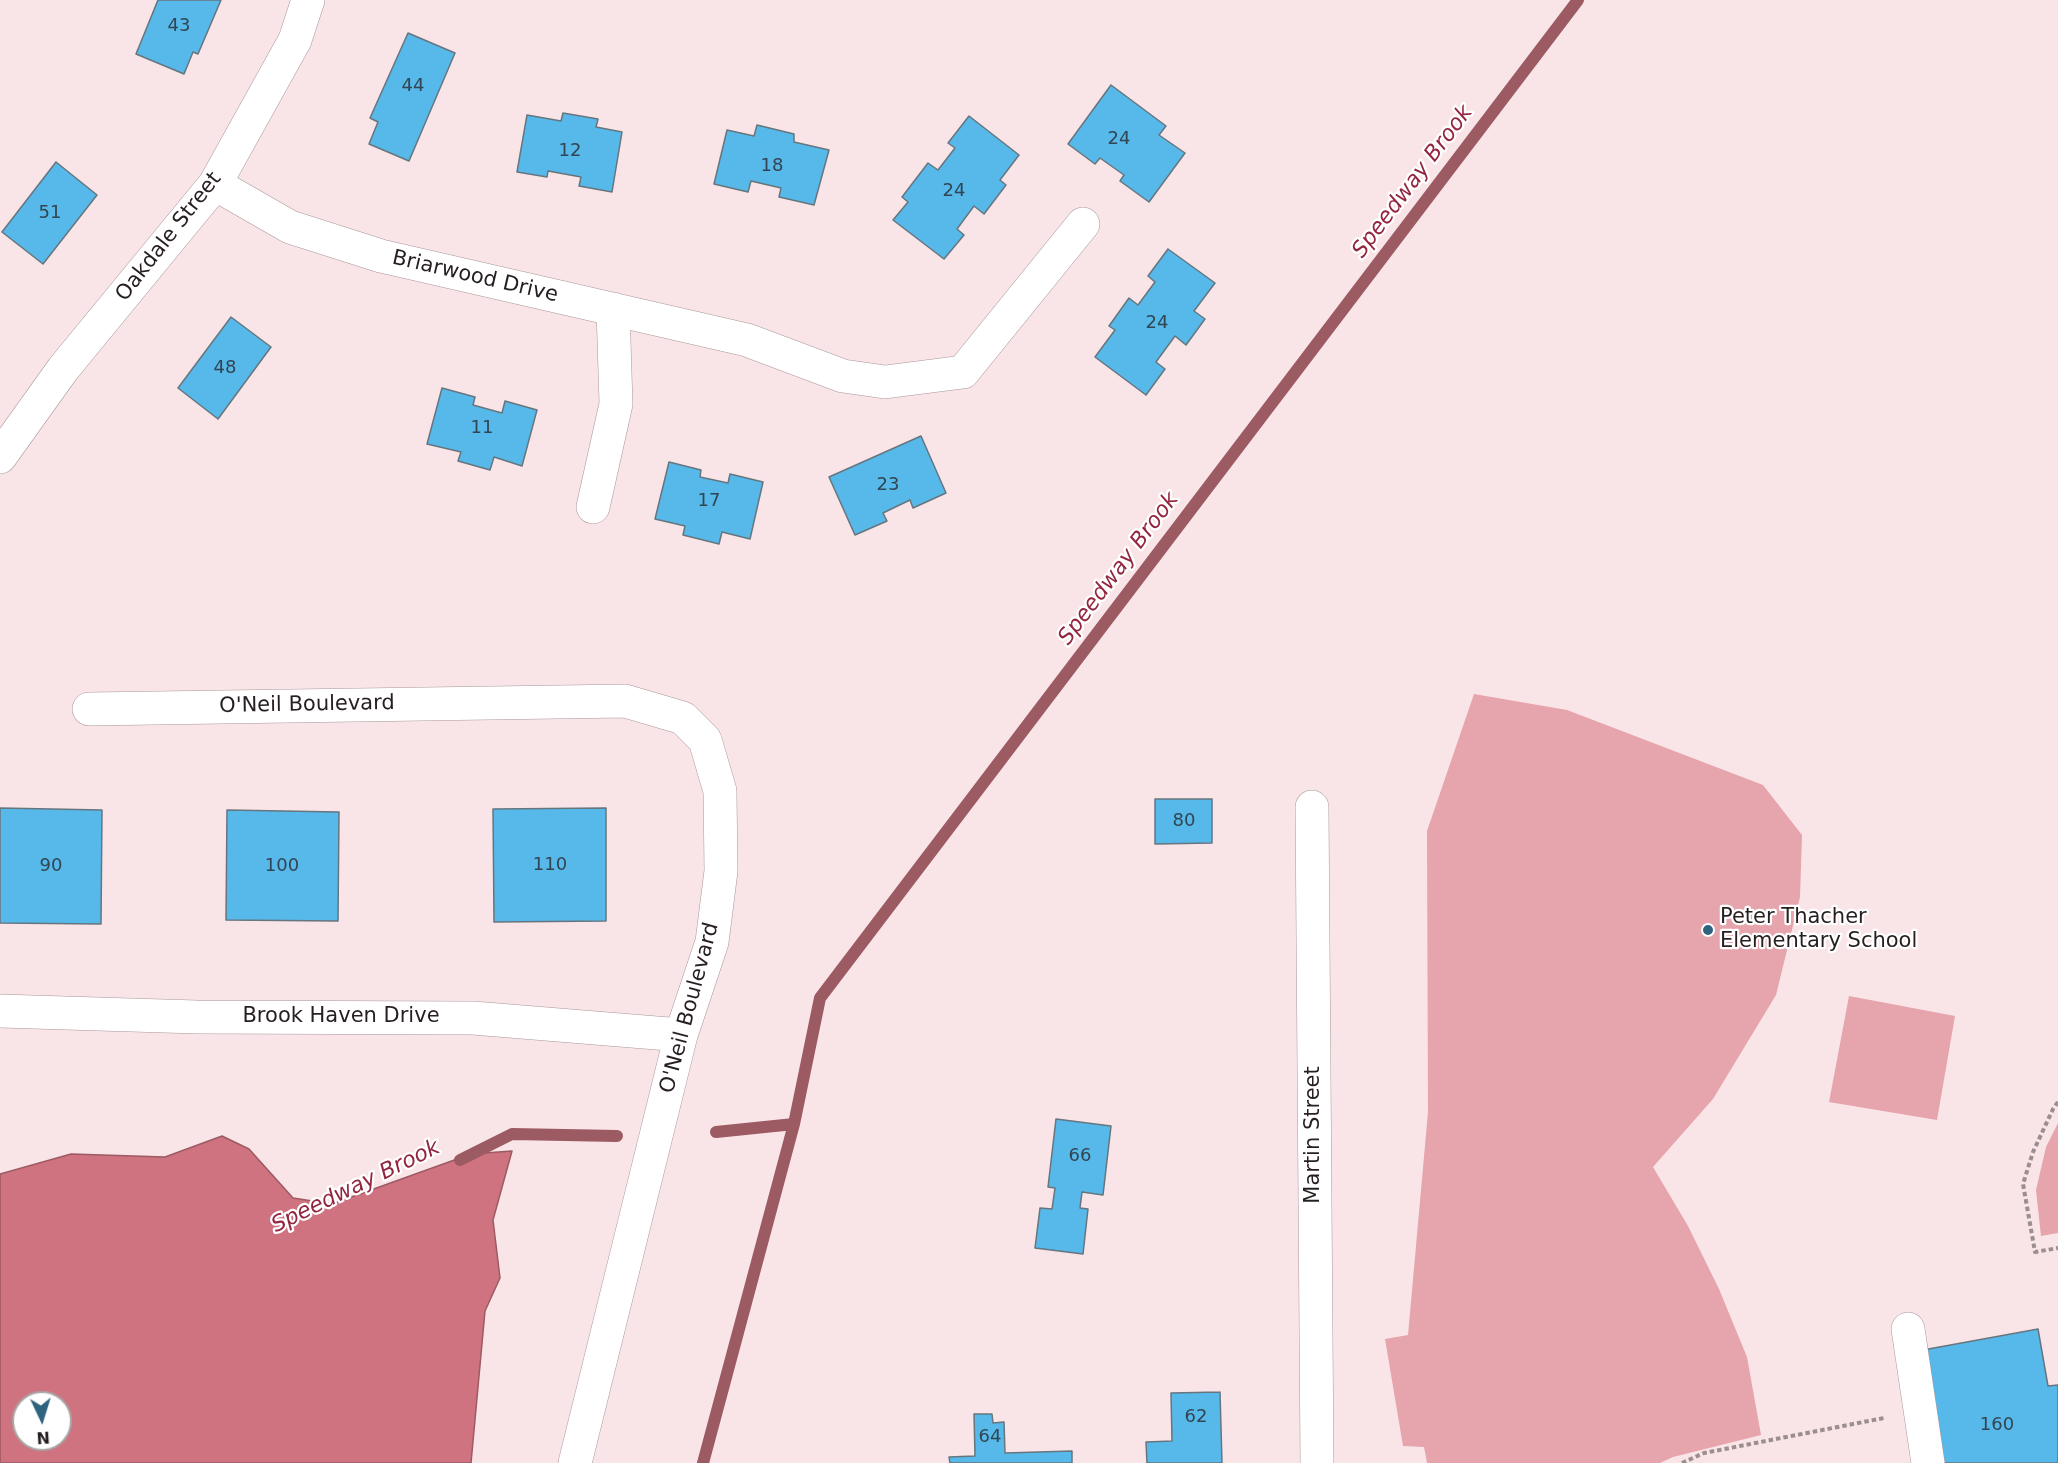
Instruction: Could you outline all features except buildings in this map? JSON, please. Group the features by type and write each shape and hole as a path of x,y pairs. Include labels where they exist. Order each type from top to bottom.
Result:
{"street":[{"name":"Oakdale Street","path":"0,457 63,369 215,184 295,40 308,0"},
{"name":"Briarwood Drive","path":"215,184 290,227 381,256 747,340 843,376 885,382 963,372 1083,224"},
{"path":"593,507 616,404 612,309"},
{"name":"O'Neil Boulevard","path":"89,709 625,701 683,718 705,740 720,791 721,871 712,942 681,1035 575,1463"},
{"name":"Martin Street","path":"1312,807 1317,1463"},
{"name":"Brook Haven Drive","path":"0,1011 197,1017 473,1018 681,1035"},
{"path":"1908,1329 1928,1463"}],"path":[{"path":"2058,1102 2033,1152 2024,1184 2035,1252 2058,1248"},
{"path":"1682,1463 1704,1453 1920,1411"}],"shaded area":[{"path":"1474,694 1567,710 1763,785 1802,835 1800,897 1776,995 1713,1099 1653,1167 1688,1226 1719,1289 1747,1357 1761,1435 1673,1457 1660,1463 1427,1463 1424,1447 1403,1446 1385,1339 1408,1335 1428,1112 1427,831"},
{"path":"1849,996 1955,1016 1937,1120 1829,1102"},
{"path":"2058,1123 2058,1233 2041,1236 2036,1190 2046,1147"},
{"path":"222,1136 249,1149 293,1198 332,1204 471,1154 512,1151 493,1220 500,1278 485,1311 471,1463 0,1463 0,1174 71,1154 165,1157"}],"waterway":[{"name":"Speedway Brook","path":"716,1132 794,1124 820,998 1578,0"},
{"path":"703,1463 794,1124"},
{"name":"Speedway Brook","path":"460,1160 512,1134 617,1136"}],"place":[{"name":"Peter Thacher Elementary School","path":"1708,930"}]}
